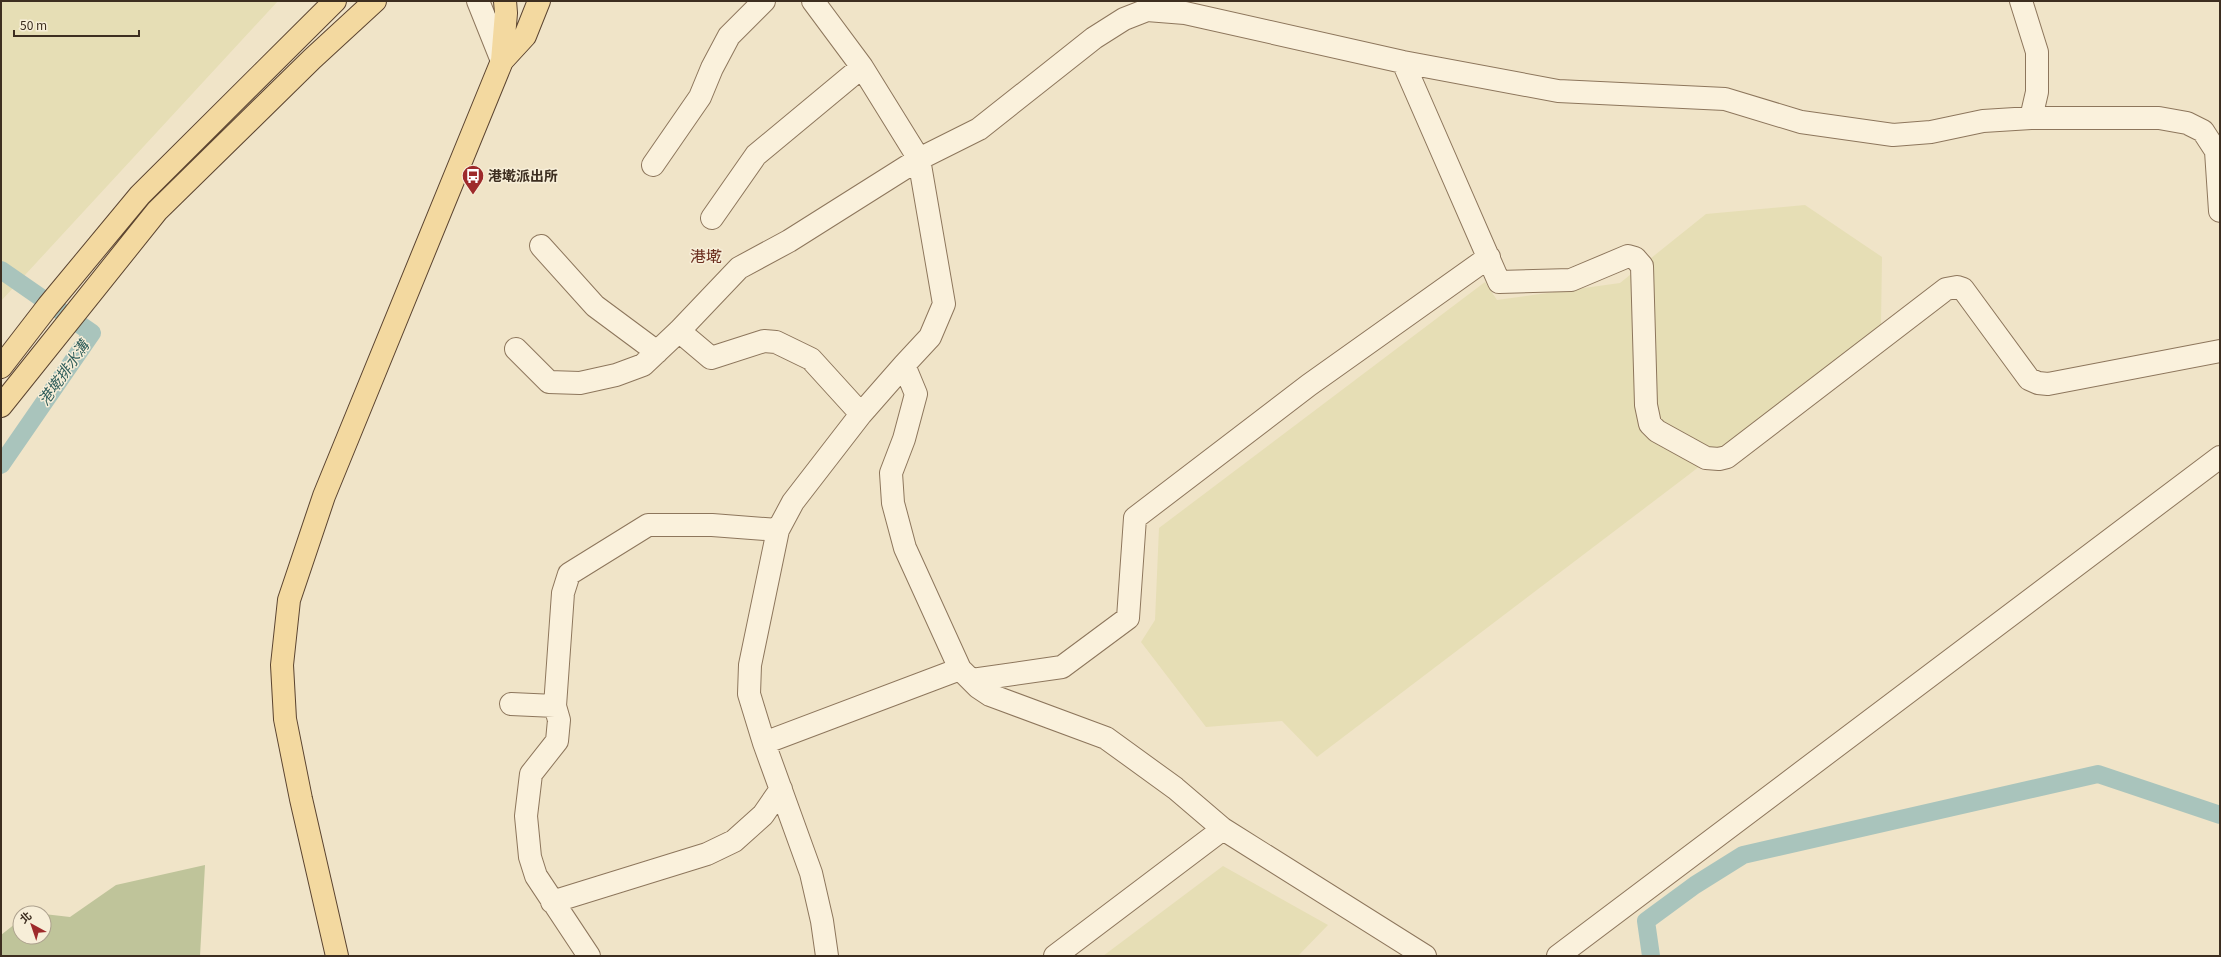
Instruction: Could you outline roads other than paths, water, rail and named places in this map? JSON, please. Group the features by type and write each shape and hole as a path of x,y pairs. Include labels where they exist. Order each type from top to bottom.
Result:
{"main road":[{"path":"1,367 73,275 140,195 334,1"},
{"path":"1,406 157,211 312,59 375,1"},
{"path":"337,956 301,799 285,719 282,665 289,600 324,496 502,62 506,13 505,1"},
{"path":"502,62 525,36 539,1"}],"street":[{"path":"478,1 502,62"},
{"path":"653,165 700,96 712,68 730,36 764,1"},
{"path":"813,1 862,66 919,159 944,304 930,337 861,414 793,502 778,530 750,665 749,694 764,743 811,873 822,921 826,956"},
{"path":"2021,1 2037,52 2037,92 2031,118"},
{"path":"516,349 549,382 580,383 616,375 643,365 679,331 739,268 789,241 919,159 979,129 1094,38 1124,20 1147,10 1186,7 1403,62 1558,91 1725,99 1801,122 1893,135 1931,132 1983,121 2031,118 2159,118 2187,123 2204,132 2216,151 2220,211"},
{"path":"1403,62 1499,282 1571,280 1628,256 1635,258 1642,266 1646,405 1650,424 1657,432 1706,458 1719,459 1727,457 1946,289 1958,287 1963,289 2030,379 2038,383 2048,384 2220,351"},
{"path":"712,218 756,154 862,66"},
{"path":"541,246 595,306 657,352"},
{"path":"764,743 966,675 1062,667 1128,618 1135,518 1310,385 1489,257"},
{"path":"679,331 711,358 764,341 776,342 811,359 861,414"},
{"path":"904,365 916,394 904,439 891,473 893,503 904,548 966,675 978,687 990,695 1106,738 1175,788 1223,829 1425,956"},
{"path":"1558,956 2220,458"},
{"path":"589,956 536,876 530,857 526,816 531,774 557,742 560,720 555,706 563,593 569,574 648,525 712,525 778,530"},
{"path":"511,704 555,706"},
{"path":"552,902 707,854 734,841 763,815 781,789"},
{"path":"1054,956 1223,829"}],"waterway":[{"name":"港墘排水溝","path":"1,270 92,333 1,465"},
{"path":"1651,956 1646,921 1695,885 1743,855 2098,774 2220,815"}],"place":[{"name":"港墘派出所","path":"473,196"}],"district":[{"name":"港墘","path":"706,256"}]}
